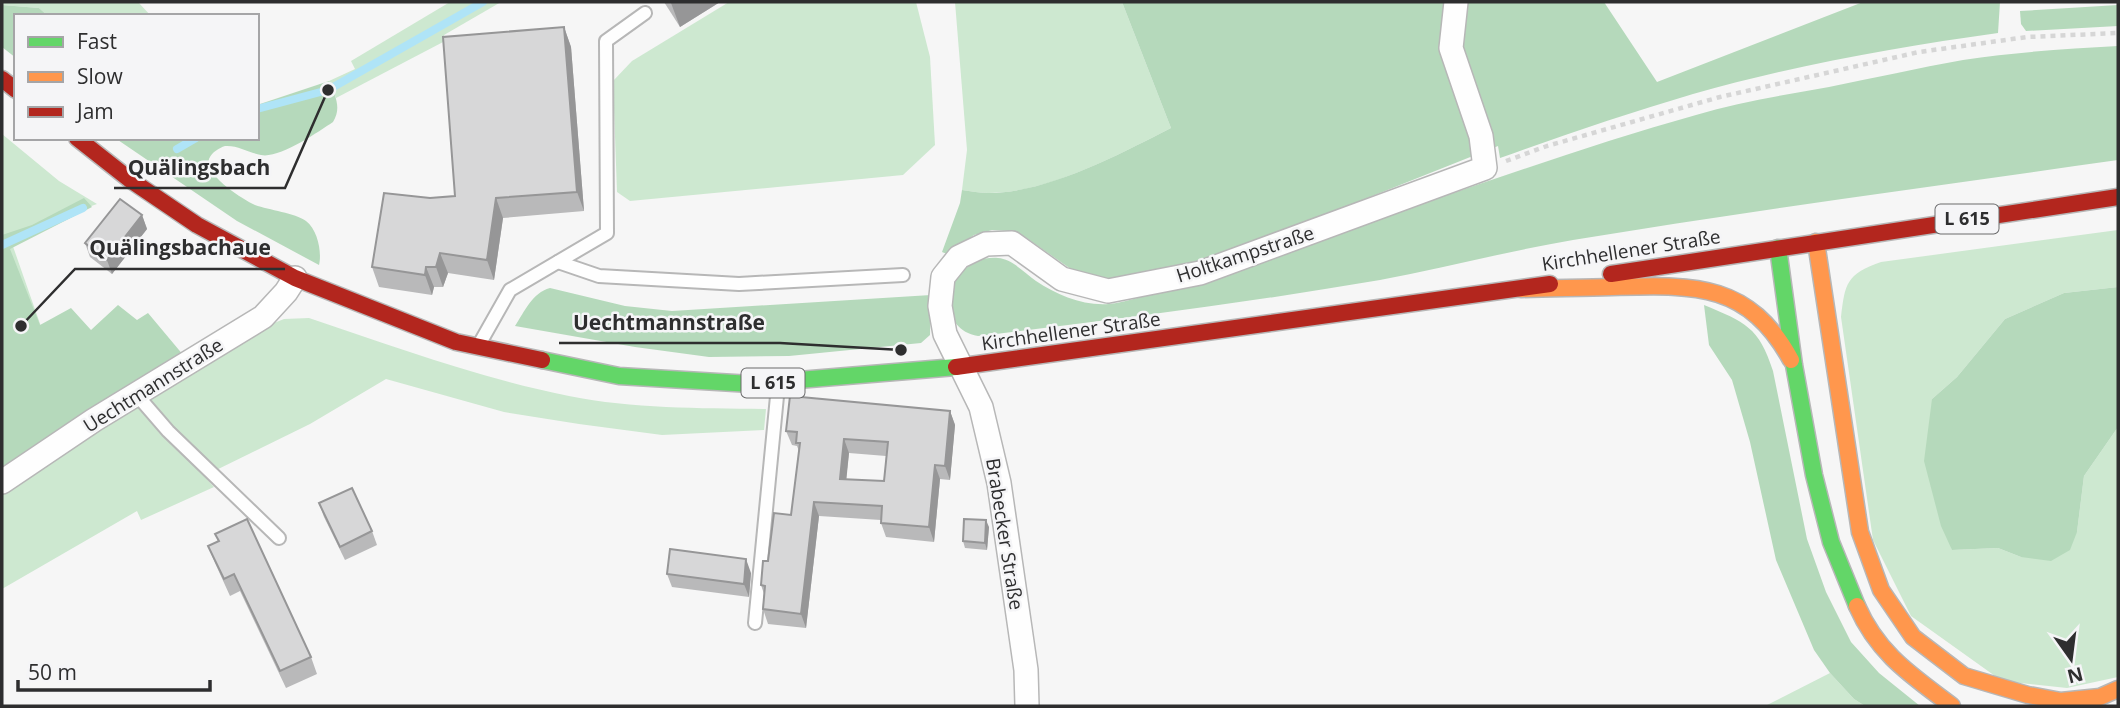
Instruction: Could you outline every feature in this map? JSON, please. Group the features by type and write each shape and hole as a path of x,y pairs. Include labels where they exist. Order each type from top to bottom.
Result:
{"main road":[{"name":"Kirchhellener Straße","path":"80,140 129,179 197,225 295,278 433,334 478,347 619,376 751,384 961,367 1521,289 2118,197"},
{"path":"1816,242 1860,532 1881,590 1913,638 1964,676 2028,695 2061,701 2100,697 2118,689"},
{"path":"1778,248 1794,365 1814,475 1831,542 1859,610 1876,639 1895,663 1952,706"},
{"path":"1521,289 1663,285 1696,287 1721,294 1754,311 1780,340 1794,365"}],"street":[{"path":"1456,2 1451,48 1481,136 1485,168"},
{"name":"Holtkampstraße","path":"961,367 945,334 940,306 943,277 959,257 986,244 1013,243 1062,279 1108,291 1200,273 1485,168"},
{"name":"Uechtmannstraße","path":"2,482 94,420 264,317 295,278"},
{"name":"Brabecker Straße","path":"961,367 981,407 999,482 1024,657 1027,706"}],"lane":[{"path":"478,347 510,290 607,233 606,41 645,13"},
{"path":"558,262 598,276 739,284 903,275"},
{"path":"755,623 778,382"},
{"path":"136,394 177,440 279,538"}],"path":[{"path":"1485,168 1547,146 1720,97 1919,52 2027,37 2118,33"}],"green space":[{"path":"2,2 138,2 149,14 46,14 39,8 2,5"},
{"path":"450,2 501,2 444,35 445,41 336,98 329,81 355,69 351,61"},
{"path":"729,2 916,2 930,57 935,145 903,175 630,201 617,192 613,81 632,61"},
{"path":"955,2 1122,2 1171,128 1083,170 1035,187 989,193 962,190 967,150"},
{"path":"1122,2 1604,2 1657,82 1863,2 2000,2 1998,33 1844,58 1730,84 1620,117 1500,158 1498,146 1209,261 1098,281 1078,274 1025,237 1009,231 992,230 974,235 947,254 942,252 962,190 989,193 1011,191 1059,179 1171,128"},
{"path":"2,5 39,8 46,14 14,14 14,56 2,47"},
{"path":"2118,5 2118,26 2026,31 2021,24 2020,11"},
{"path":"2118,46 2118,160 1641,229 1549,244 1380,280 1078,324 978,336 963,330 954,320 950,307 951,292 957,279 967,267 981,260 998,258 1008,261 1061,295 1090,303 1117,303 1240,268 1562,156 1712,110 1963,60"},
{"path":"329,81 333,91 337,112 333,122 298,144 269,155 225,146 209,159 212,172 242,198 255,205 306,221 314,230 318,242 319,265 237,221 118,140 259,140 259,104"},
{"path":"2,134 59,181 97,204 9,235 73,418 2,466"},
{"path":"84,198 92,207 10,249 40,325 71,308 91,330 118,305 137,320 148,313 184,356 2,474 2,235 32,225"},
{"path":"2118,230 2118,287 2064,293 2005,319 1957,377 1932,399 1952,550 1998,548 2021,557 2077,532 2084,476 2118,427 2118,677 2067,688 2002,681 1911,616 1873,540 1841,317 1846,288 1854,276 1881,262"},
{"path":"2118,287 2118,427 2084,476 2077,532 2070,550 2051,561 2021,557 1998,548 1952,550 1941,526 1924,461 1932,399 1957,377 2005,319 2064,293"},
{"path":"550,288 625,306 672,311 931,295 930,335 921,343 789,356 709,357 515,326 534,298"},
{"path":"1704,305 1749,328 1768,356 1807,539 1826,592 1851,642 1879,673 1920,706 1865,706 1854,699 1830,673 1814,650 1776,560 1750,442 1732,380 1709,345"},
{"path":"309,318 470,371 569,396 642,406 766,409 764,430 662,435 579,424 504,412 386,379 310,424 204,476 214,487 141,520 137,511 2,589 2,495 98,429 254,331 284,319"},
{"path":"1830,673 1854,699 1865,706 1765,706"}],"building":[{"path":"564,27 577,192 496,198 487,260 440,253 436,267 426,267 425,275 372,267 384,193 430,198 455,196 443,37"},
{"path":"120,199 142,215 107,260 85,243"},
{"path":"790,396 950,411 945,466 935,465 929,527 881,523 882,506 814,502 801,614 763,609 765,586 761,585 763,561 768,561 774,513 791,515 800,443 796,443 797,432 786,431","holes":["844,439 888,442 884,481 840,479"]},
{"path":"352,488 372,531 340,547 319,503"},
{"path":"247,519 311,657 280,671 234,574 224,579 208,546 219,541 215,534"},
{"path":"964,519 986,520 985,543 963,541"},
{"path":"670,549 746,559 744,584 667,574"}],"waterway":[{"path":"259,108 328,90 483,2"},
{"path":"177,149 193,140"},
{"path":"2,245 83,208"}],"traffic: fast":[{"path":"1778,248 1794,365 1814,475 1831,542 1857,606"},
{"path":"542,360 619,376 751,384 956,367"}],"traffic: slow":[{"path":"1816,242 1860,532 1881,590 1913,637 1964,676 2028,695 2061,701 2100,697 2118,689"},
{"path":"1521,289 1668,286 1715,293 1737,302 1756,315 1774,334 1791,360"},
{"path":"1857,606 1865,623 1885,651 1952,706"}],"traffic: jam":[{"path":"2,79 14,88"},
{"path":"80,140 129,179 197,225 295,278 456,342 542,360"},
{"path":"1611,274 2118,197"},
{"path":"956,367 1550,284"}],"place":[{"name":"Quälingsbach","path":"328,90"},
{"name":"Quälingsbachaue","path":"21,326"},
{"name":"Uechtmannstraße","path":"901,350"}]}
